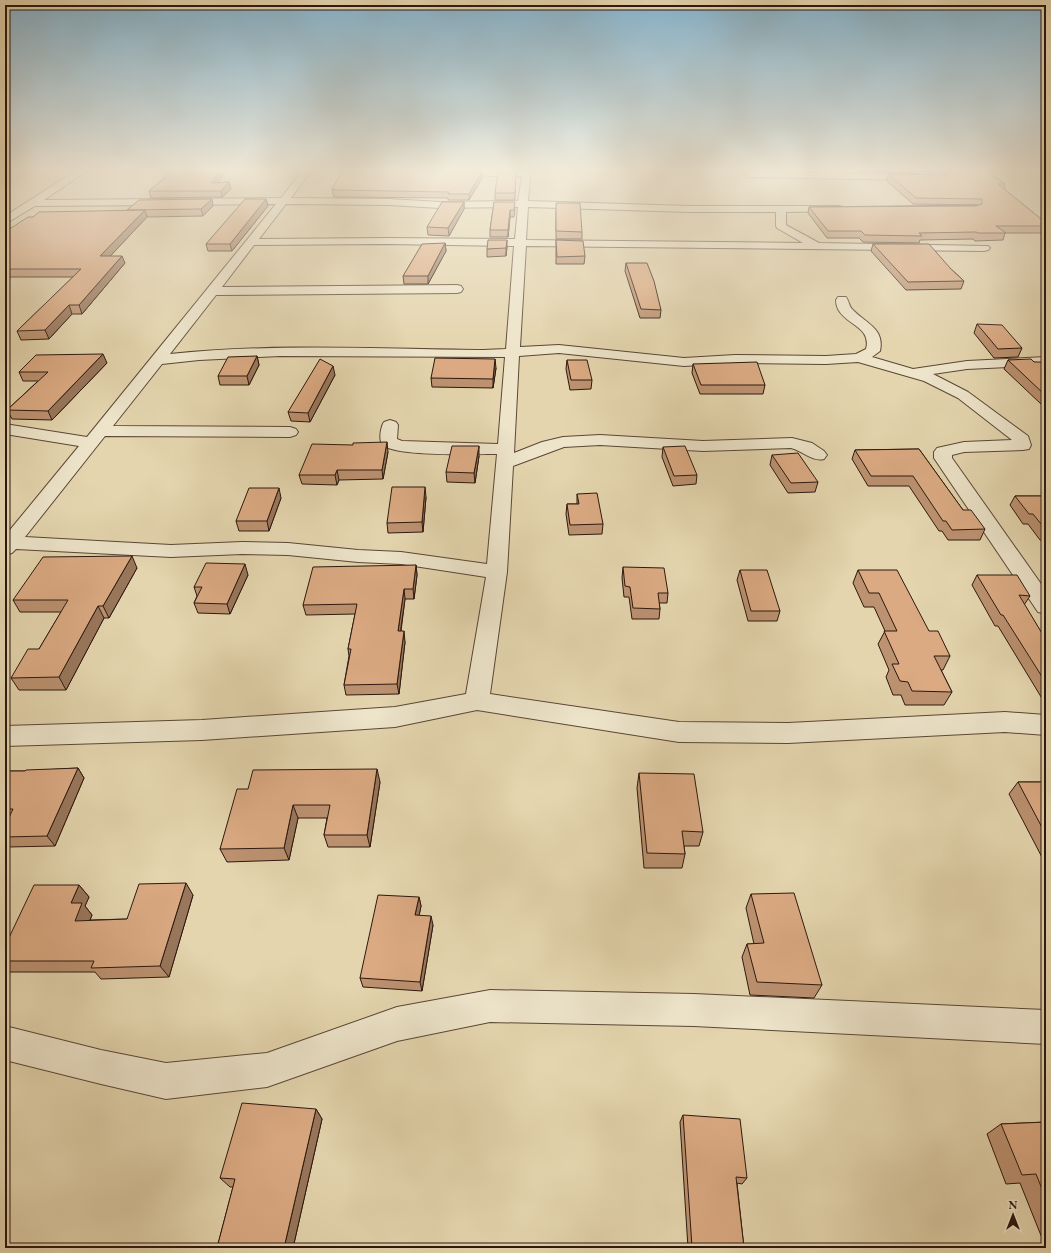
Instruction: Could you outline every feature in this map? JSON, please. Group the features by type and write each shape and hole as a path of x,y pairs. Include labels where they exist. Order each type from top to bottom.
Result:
{"street":[{"path":"7,544 96,437 262,228"},
{"path":"477,701 498,572 521,228"},
{"path":"785,228 818,247"},
{"path":"252,242 313,243 403,241 984,248"},
{"path":"212,291 457,289"},
{"path":"842,300 844,309 871,332 875,342 873,351 859,358"},
{"path":"158,360 217,354 336,350 512,354 544,349 559,349 684,362 743,359 826,360 859,358 929,378 963,395 1022,440 1023,445 964,447 943,452 943,458 1046,607"},
{"path":"912,373 967,365 1046,361"},
{"path":"390,425 389,442 400,446 435,448 505,456 563,442 600,440 703,446 792,443 806,447 818,455"},
{"path":"5,430 96,437 290,432"},
{"path":"7,544 171,551 242,548 288,549 358,556 401,558 498,572"},
{"path":"5,736 202,730 394,717 477,701 678,732 788,733 1005,722 1046,725"},
{"path":"5,1043 101,1067 166,1081 267,1070 397,1024 490,1006 694,1010 1046,1027"}],"building":[{"path":"10,228 127,228 100,256 122,256 79,305 69,305 45,330 17,331 81,269 5,269 5,232"},
{"path":"219,228 242,228 230,244 206,244"},
{"path":"490,228 508,228 508,230 490,230"},
{"path":"556,228 582,228 582,232 556,231"},
{"path":"826,228 1000,228 1006,233 919,233 922,236 865,235 861,231 828,231"},
{"path":"488,240 507,240 506,248 487,249"},
{"path":"556,240 583,241 585,256 557,257"},
{"path":"445,243 428,276 403,276 422,244"},
{"path":"873,244 929,244 964,281 908,282"},
{"path":"626,263 647,263 654,281 661,310 641,309"},
{"path":"977,324 1002,325 1022,348 998,349"},
{"path":"103,354 48,411 7,410 48,372 19,372 36,355"},
{"path":"257,356 247,376 218,376 228,357"},
{"path":"435,358 495,359 493,379 431,378"},
{"path":"320,359 333,366 308,413 288,412"},
{"path":"1031,359 1034,362 1041,362 1046,367 1046,395 1008,360"},
{"path":"567,360 587,360 592,380 571,380"},
{"path":"757,362 765,385 701,385 693,364"},
{"path":"387,442 382,470 337,470 335,475 299,475 312,444 353,445 353,443"},
{"path":"452,446 479,446 474,473 446,472"},
{"path":"685,446 697,475 674,476 663,447"},
{"path":"919,449 963,510 971,510 985,529 952,530 946,521 943,521 913,476 871,476 855,450"},
{"path":"798,453 818,482 791,483 772,455"},
{"path":"392,487 425,487 422,522 387,523"},
{"path":"249,488 279,488 267,521 236,521"},
{"path":"597,493 603,524 570,525 567,504 579,504 577,494"},
{"path":"1015,496 1046,496 1046,530 1033,514 1029,514"},
{"path":"132,556 103,606 98,606 59,677 11,678 28,649 39,649 68,600 13,600 43,557"},
{"path":"206,563 245,564 227,604 194,603 202,587 194,587"},
{"path":"416,565 413,589 404,589 398,631 404,631 397,684 344,685 351,649 348,649 357,604 303,605 313,567"},
{"path":"623,567 664,568 668,593 658,593 660,609 633,608 630,587 625,586"},
{"path":"740,570 767,570 780,611 751,611"},
{"path":"858,570 897,570 929,631 938,631 950,656 934,656 952,692 912,691 908,682 900,681 892,664 899,664 884,631 897,631 879,593 869,593"},
{"path":"977,575 1017,575 1030,596 1019,595 1046,640 1046,683 1003,615 1001,615"},
{"path":"78,768 47,836 5,837 5,826 13,809 5,809 5,771"},
{"path":"377,769 367,835 324,835 330,805 293,805 284,848 220,849 237,789 248,789 253,770"},
{"path":"639,773 694,774 703,832 682,831 685,854 647,853"},
{"path":"1018,782 1046,782 1046,835"},
{"path":"186,883 160,966 91,968 94,961 5,961 5,946 34,885 79,885 71,903 82,903 75,921 127,919 139,884"},
{"path":"794,893 822,985 757,982 747,944 764,943 751,894"},
{"path":"378,895 419,897 415,915 431,916 420,982 360,978"},
{"path":"242,1103 316,1109 284,1248 218,1244 235,1179 220,1178"},
{"path":"683,1115 740,1119 747,1178 736,1177 744,1248 692,1247"},
{"path":"1046,1122 1046,1199 1036,1174 1022,1175 1001,1124"}]}
